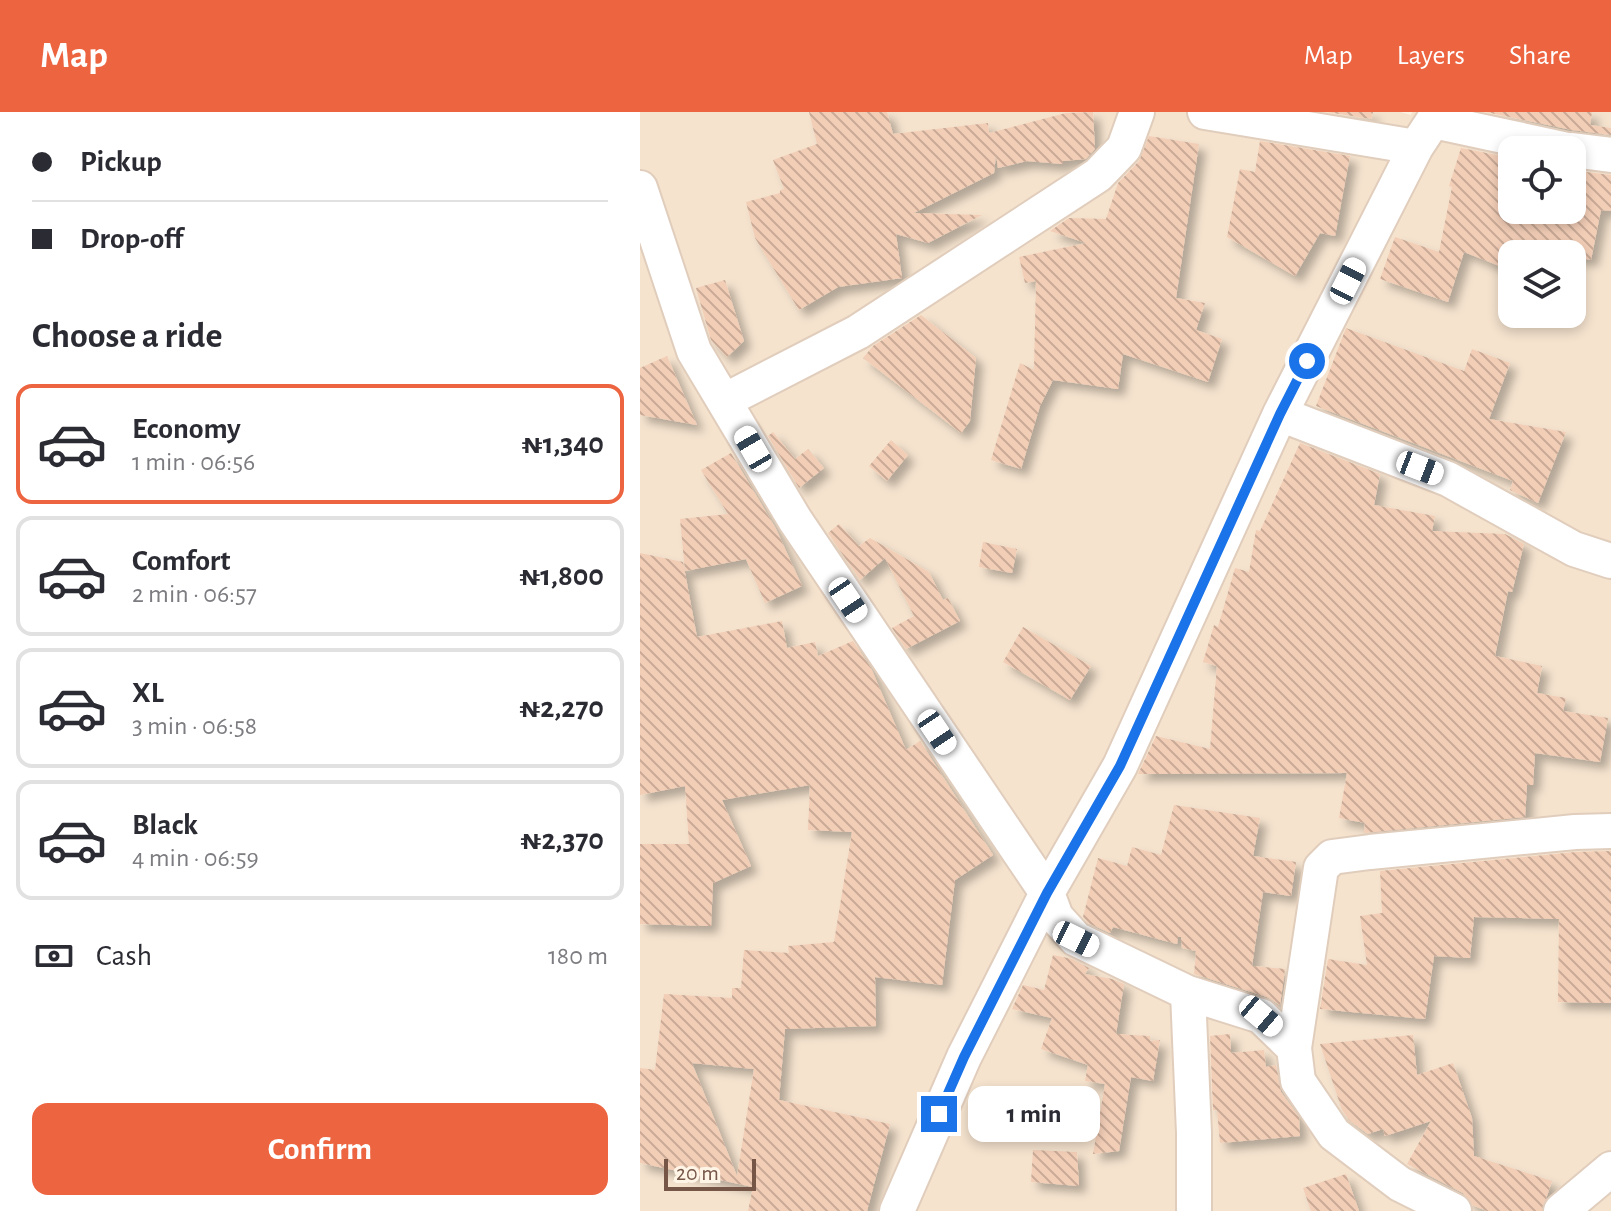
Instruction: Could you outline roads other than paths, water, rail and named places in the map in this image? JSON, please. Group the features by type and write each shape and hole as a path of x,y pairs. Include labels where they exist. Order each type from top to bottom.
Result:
{"street":[{"path":"724,401 858,332 1098,175 1124,148 1137,112"},
{"path":"1205,112 1429,127 1498,138"},
{"path":"897,1211 964,1057 1047,893 1120,766 1280,414 1429,127"},
{"path":"1586,152 1611,155"},
{"path":"640,188 694,351 795,520 1047,893 1056,917 1076,939 1188,993 1261,1016 1294,1048"},
{"path":"1280,414 1448,479 1574,549 1611,561"},
{"path":"1454,1211 1400,1184 1334,1134 1298,1081 1294,1048 1321,868 1332,857 1611,831"},
{"path":"1188,993 1194,1211"},
{"path":"1561,1211 1611,1169"}]}
